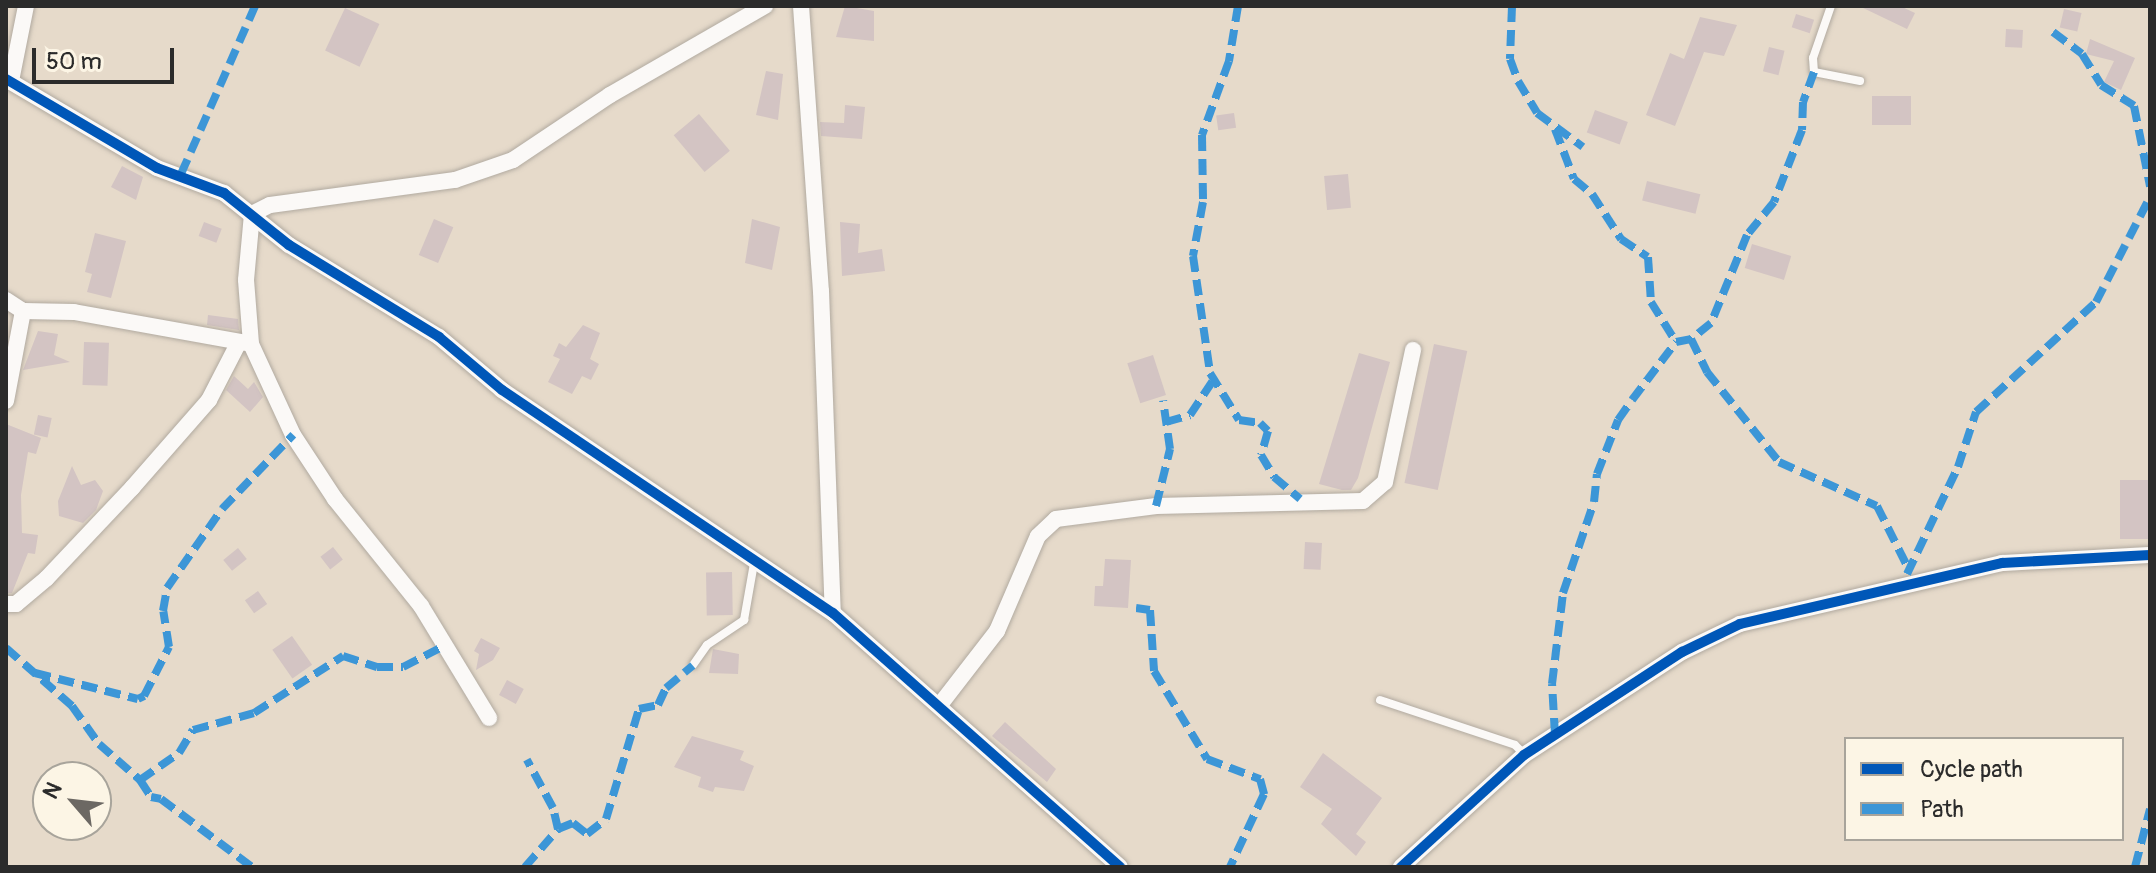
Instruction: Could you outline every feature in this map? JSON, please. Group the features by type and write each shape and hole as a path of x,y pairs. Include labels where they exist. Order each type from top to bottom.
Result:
{"street":[{"path":"6,99 26,6"},
{"path":"252,214 270,205 455,180 513,160 610,95 765,6"},
{"path":"801,6 821,291 833,613"},
{"path":"12,82 157,168 224,193 289,245 439,337 502,390 754,563 833,613 1120,867"},
{"path":"252,214 246,280 245,343 293,435 335,499 421,606 489,718"},
{"path":"6,300 23,311 74,312 245,343"},
{"path":"6,401 23,311"},
{"path":"6,604 16,604 47,578 132,488 209,400 245,343"},
{"path":"939,706 997,631 1038,536 1056,519 1156,506 1363,501 1385,482 1413,350"},
{"path":"1401,867 1524,755 1682,652 1740,624 1803,605 2002,563 2150,555"}],"lane":[{"path":"1831,6 1813,58 1814,72 1860,81"},
{"path":"693,665 707,645 744,620 754,563"},
{"path":"1380,700 1515,745 1524,755"}],"building":[{"path":"845,6 874,11 874,41 836,37"},
{"path":"1859,6 1900,6 1915,13 1907,29"},
{"path":"345,8 379,24 360,67 325,51"},
{"path":"2064,9 2082,13 2077,32 2060,28"},
{"path":"1796,14 1814,20 1810,33 1792,27"},
{"path":"1700,17 1737,25 1724,56 1704,52 1675,126 1646,115 1670,53 1684,59"},
{"path":"2006,29 2023,30 2022,48 2005,47"},
{"path":"2090,39 2135,58 2121,90 2104,82 2114,61 2086,54"},
{"path":"1769,47 1785,51 1778,75 1763,71"},
{"path":"766,71 783,74 778,120 756,115"},
{"path":"1872,96 1911,96 1911,125 1872,125"},
{"path":"845,105 865,107 862,139 821,136 820,122 844,123"},
{"path":"1595,110 1628,122 1620,145 1587,133"},
{"path":"1234,113 1236,128 1218,130 1216,116"},
{"path":"699,114 730,151 705,172 674,135"},
{"path":"122,166 143,177 136,200 111,187"},
{"path":"1348,174 1351,208 1327,210 1324,176"},
{"path":"1647,181 1700,194 1696,214 1642,200"},
{"path":"434,219 453,227 438,263 419,255"},
{"path":"752,219 780,227 772,270 745,263"},
{"path":"204,222 222,229 216,243 199,236"},
{"path":"840,222 860,224 858,253 882,249 885,271 842,276"},
{"path":"95,233 126,241 111,298 87,292 92,274 85,272"},
{"path":"1752,244 1791,256 1784,280 1745,268"},
{"path":"208,315 238,319 239,330 207,325"},
{"path":"583,325 600,333 590,359 599,364 591,380 582,376 572,394 548,382 560,359 553,356 559,343 566,347"},
{"path":"38,331 58,334 54,355 70,362 23,370"},
{"path":"84,342 109,343 107,386 82,385"},
{"path":"1434,344 1467,351 1438,490 1404,483"},
{"path":"1359,353 1390,362 1358,478 1351,490 1342,490 1319,484"},
{"path":"1153,355 1166,395 1140,403 1127,363"},
{"path":"234,376 248,389 254,382 263,397 250,412 226,390"},
{"path":"38,415 52,418 48,437 34,435"},
{"path":"6,424 41,438 36,454 28,452 21,495 22,533 38,535 35,554 28,553 12,593 6,593"},
{"path":"72,466 81,485 95,480 103,491 96,510 83,523 59,516 58,501"},
{"path":"2120,480 2150,480 2150,539 2120,539"},
{"path":"1305,542 1322,543 1321,570 1304,569"},
{"path":"333,547 343,560 330,569 320,557"},
{"path":"238,548 247,559 232,571 223,560"},
{"path":"1105,559 1131,560 1128,608 1094,606 1095,586 1103,586"},
{"path":"706,572 732,572 733,615 707,615"},
{"path":"258,591 267,604 254,613 245,600"},
{"path":"292,636 312,665 292,678 272,650"},
{"path":"481,638 500,648 493,660 476,670 479,654 474,651"},
{"path":"713,649 739,654 738,674 709,673"},
{"path":"507,680 524,689 516,704 499,695"},
{"path":"1005,722 1056,769 1047,782 992,736"},
{"path":"692,736 744,751 740,760 754,766 744,791 715,787 713,792 698,787 701,777 674,767"},
{"path":"1323,753 1382,798 1356,834 1366,842 1356,856 1321,824 1332,809 1300,787"}],"marked path":[{"path":"181,174 255,6"},
{"path":"1238,6 1229,61 1202,135 1203,202 1193,256 1210,373 1239,420 1260,423 1268,431 1261,455 1274,477 1300,499"},
{"path":"1512,6 1510,59 1518,81 1537,113 1583,147"},
{"path":"2053,32 2082,54 2101,85 2134,106 2150,186"},
{"path":"1814,72 1803,102 1802,130 1774,202 1747,235 1711,323 1691,339 1707,372 1779,462 1877,506 1909,570"},
{"path":"1555,129 1574,179 1592,194 1621,239 1648,257 1651,302 1676,342"},
{"path":"1907,574 1958,467 1976,412 2096,302 2150,197"},
{"path":"1555,734 1552,684 1563,593 1594,502 1597,474 1618,420 1676,342 1691,339"},
{"path":"1166,422 1190,415 1214,379"},
{"path":"1156,506 1170,449 1163,400"},
{"path":"35,673 138,699 144,696 169,647 163,611 167,588 222,509 293,435"},
{"path":"1136,608 1150,610 1154,671 1207,759 1260,779 1264,794 1230,867"},
{"path":"140,780 179,753 193,730 254,713 343,656 377,667 403,667 444,646"},
{"path":"6,648 72,706 99,744 140,780 151,797 161,799 252,867"},
{"path":"558,829 573,823 587,834 606,819 639,709 658,705 666,688 693,665"},
{"path":"525,867 558,829 553,808 527,760"},
{"path":"2135,867 2150,809"}],"cycle path":[{"path":"6,79 157,168 224,193 289,245 439,337 502,390 833,613 1120,867"},
{"path":"1401,867 1524,755 1682,652 1740,624 2002,563 2150,555"}]}
